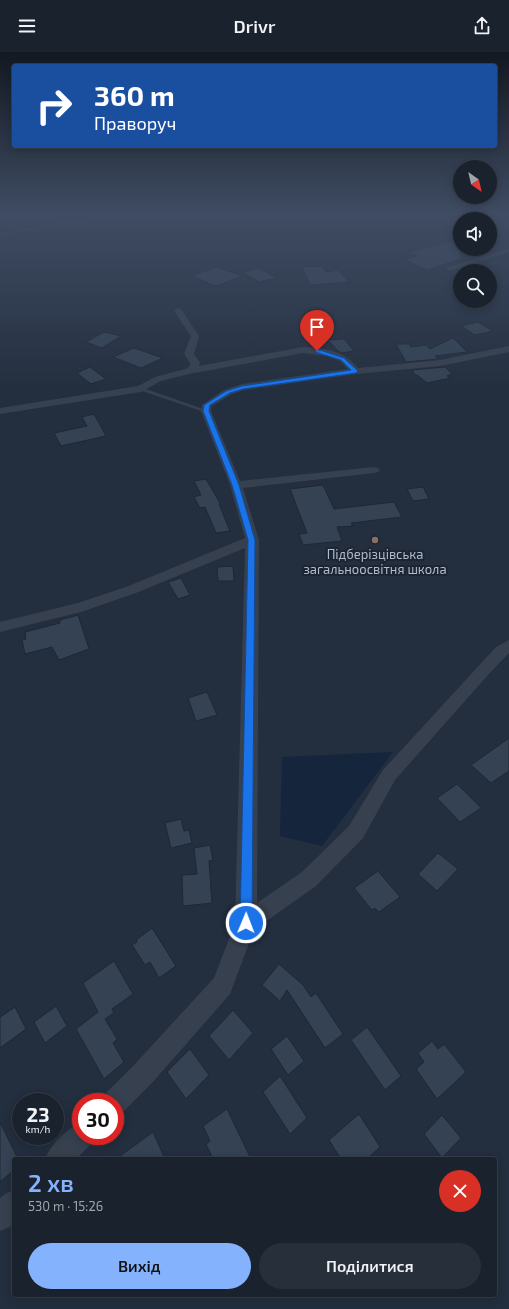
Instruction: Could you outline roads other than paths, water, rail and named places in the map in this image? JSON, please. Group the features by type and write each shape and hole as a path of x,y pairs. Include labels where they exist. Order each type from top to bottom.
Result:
{"street":[{"path":"178,311 195,336 189,354 195,364 194,367 188,371"},
{"path":"124,1093 222,986 246,923 252,540 236,485 206,411 207,405 215,398 242,387 356,371 440,363 509,349"},
{"path":"0,411 141,389 158,379 188,371 303,350 317,351 343,359 356,371"},
{"path":"236,485 374,470"},
{"path":"0,627 81,607 131,590 252,540"},
{"path":"246,923 309,879 356,832 389,775 482,671 501,651 509,646"},
{"path":"60,1157 72,1145"},
{"path":"0,1216 12,1205"}],"lane":[{"path":"141,389 206,411"}],"water":[{"path":"393,752 322,846 280,836 282,757"}],"place":[{"name":"Підберізцівська загальноосвітня школа","path":"375,540"}]}
